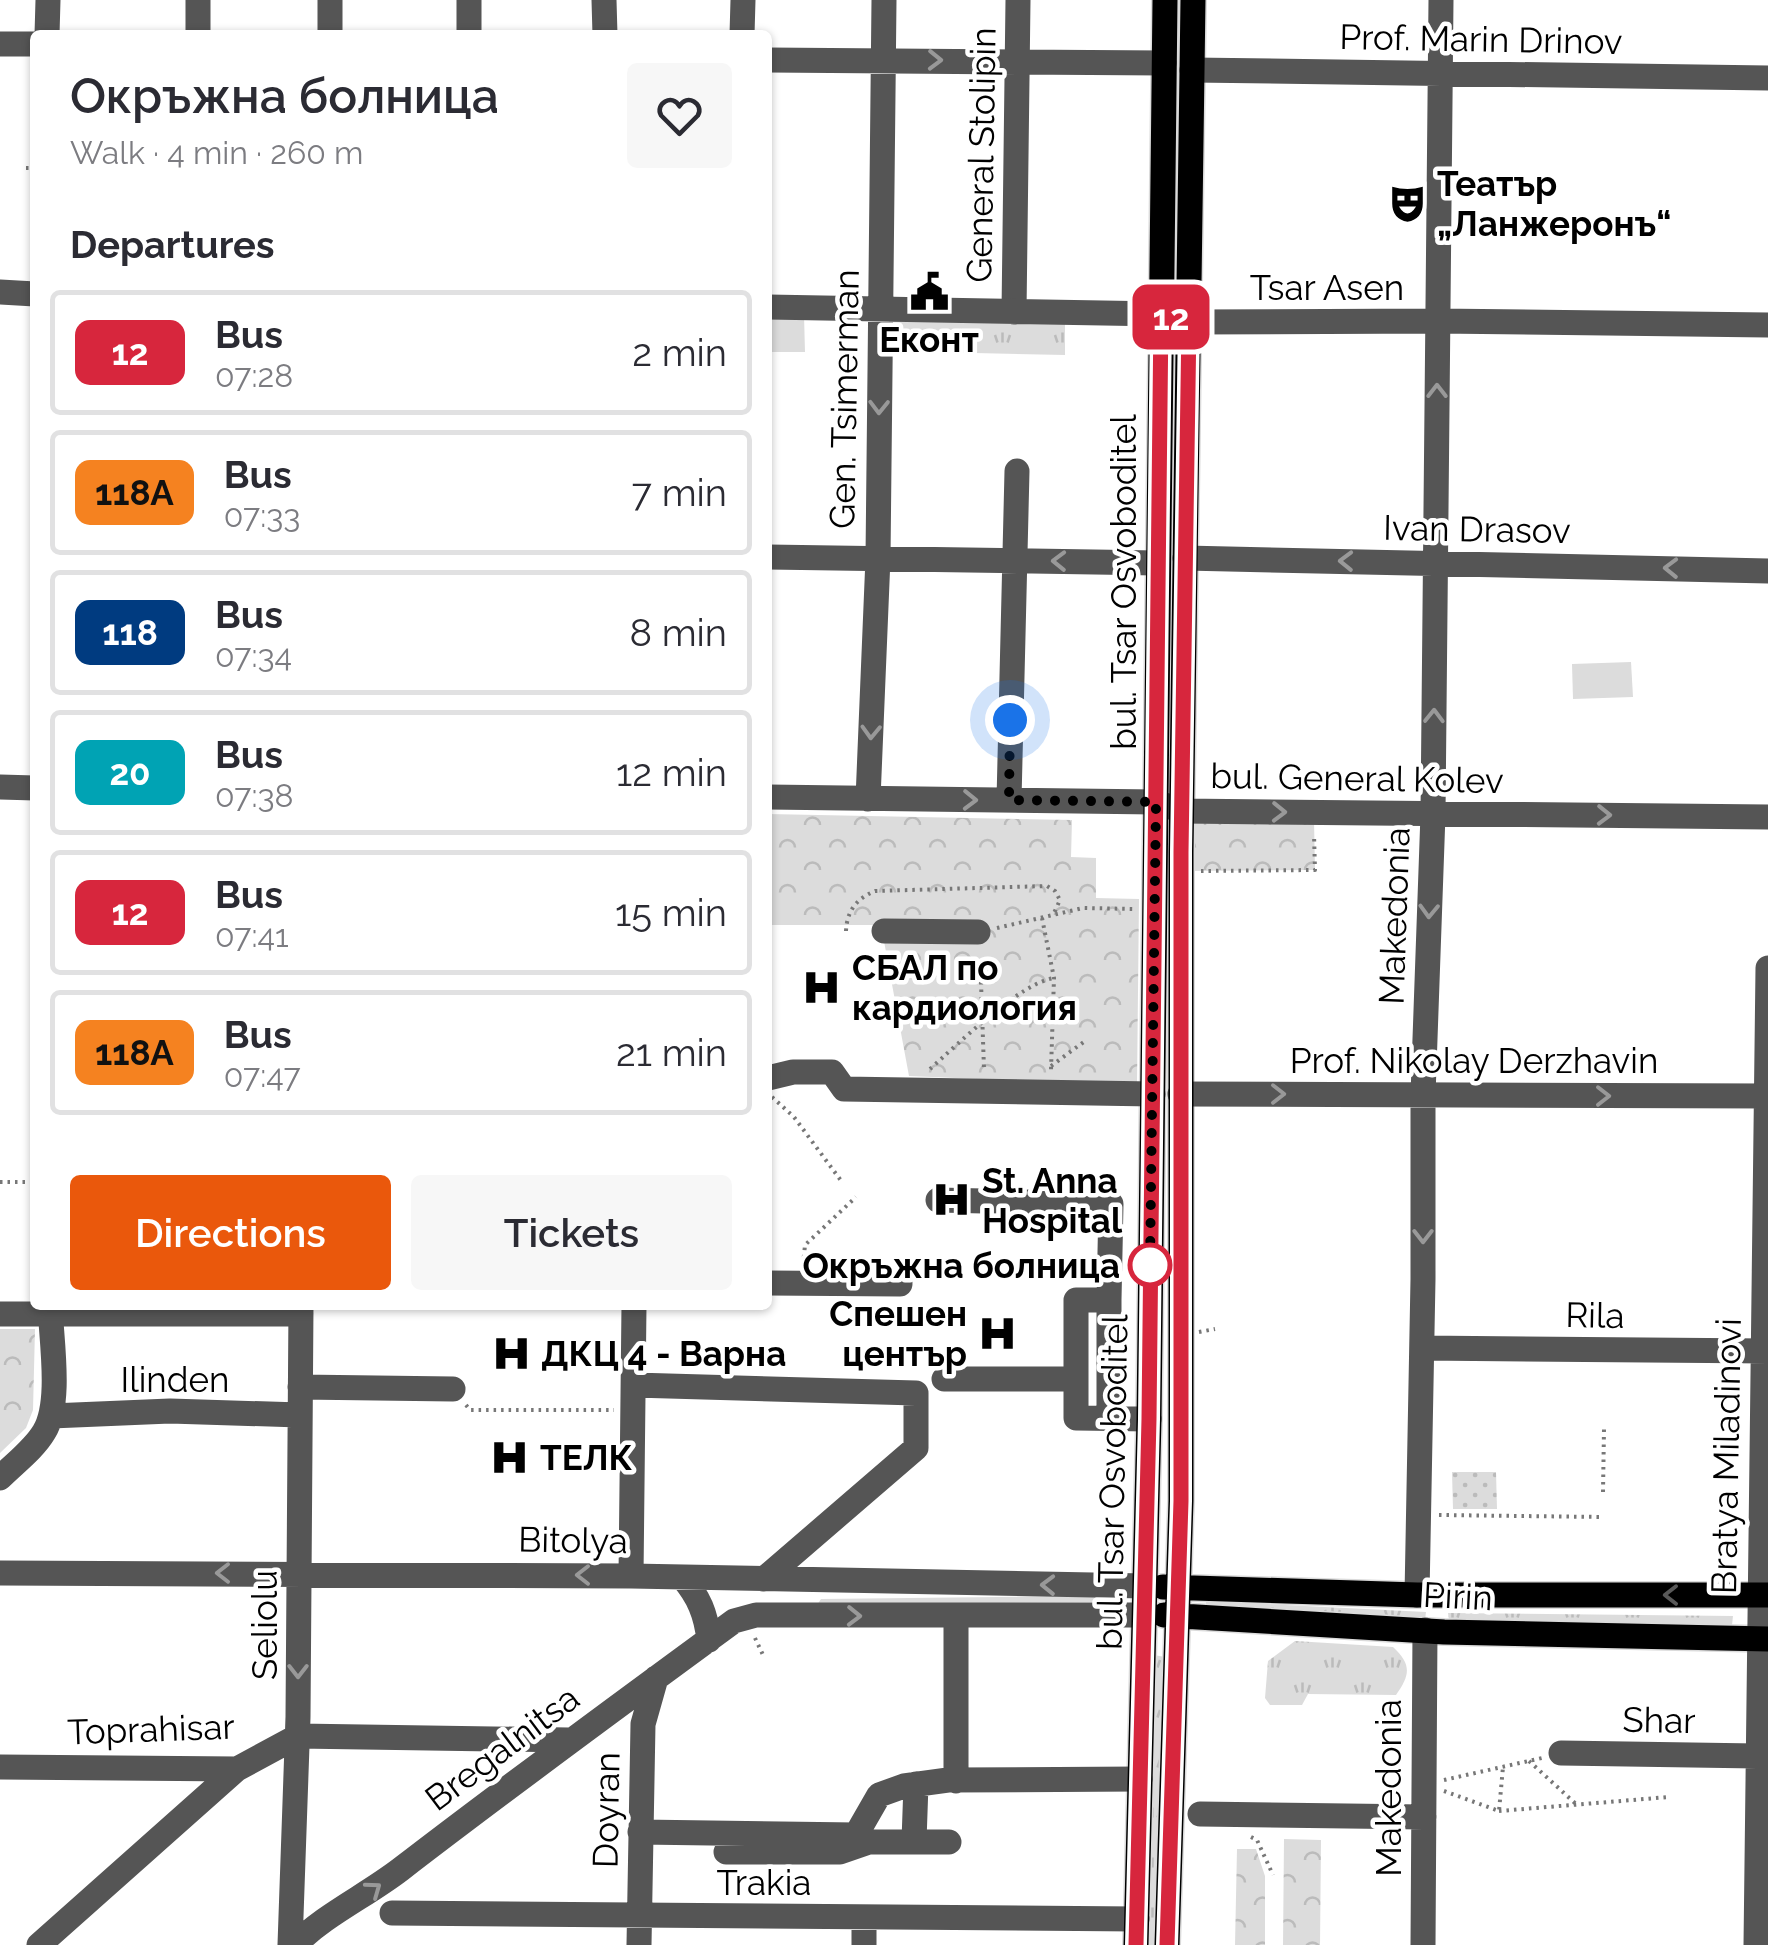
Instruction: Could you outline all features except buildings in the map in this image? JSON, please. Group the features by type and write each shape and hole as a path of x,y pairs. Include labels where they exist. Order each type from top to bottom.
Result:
{"main road":[{"name":"bul. Tsar Osvoboditel","path":"1136,1945 1149,1419 1165,0"},
{"name":"bul. Tsar Osvoboditel","path":"1167,1945 1182,1419 1181,871 1192,0"},
{"path":"1149,1419 1182,1419"},
{"name":"Pirin","path":"1145,1586 1417,1595 1763,1595"},
{"name":"Pirin","path":"1144,1615 1425,1630 1763,1639"}],"street":[{"path":"48,0 48,30"},
{"path":"198,0 198,30"},
{"path":"330,0 330,30"},
{"path":"469,0 470,30"},
{"path":"604,0 605,30"},
{"path":"742,0 742,30"},
{"name":"Gen. Tsimerman","path":"868,798 878,558 884,0"},
{"name":"General Stolipin","path":"1014,312 1018,0"},
{"name":"Makedonia","path":"1417,1595 1423,1096 1433,814 1441,0"},
{"path":"0,44 30,44"},
{"path":"772,60 1164,63"},
{"name":"Prof. Marin Drinov","path":"1192,70 1768,78"},
{"path":"0,292 30,294"},
{"name":"Tsar Asen","path":"772,307 1161,314 1189,322 1768,325"},
{"path":"1009,800 1017,471"},
{"path":"772,557 1157,563"},
{"name":"Ivan Drasov","path":"1185,558 1768,570"},
{"path":"0,787 30,788"},
{"name":"bul. General Kolev","path":"772,797 1156,802 1182,811 1768,817"},
{"path":"884,931 978,932"},
{"name":"Bratya Miladinovi","path":"1756,1945 1757,1756 1763,1639 1768,968"},
{"path":"772,1077 793,1072 832,1072 844,1088 1152,1094"},
{"name":"Prof. Nikolay Derzhavin","path":"1180,1094 1767,1096"},
{"path":"938,1200 1111,1204 1109,1418"},
{"path":"772,1283 900,1284"},
{"path":"1109,1300 1076,1300 1076,1418 1149,1419"},
{"path":"0,1314 50,1310 51,1416 37,1442 0,1478"},
{"name":"Seliolu","path":"292,1945 298,1736 301,1310"},
{"path":"631,1576 634,1310"},
{"name":"Rila","path":"1422,1348 1765,1351"},
{"path":"944,1379 1076,1379"},
{"path":"300,1387 453,1388"},
{"path":"634,1398 916,1394 916,1448 764,1580"},
{"name":"Ilinden","path":"51,1416 170,1410 300,1415"},
{"name":"Bitolya","path":"0,1573 631,1576 1145,1586"},
{"path":"682,1577 697,1594 706,1616 709,1640"},
{"name":"Bregalnitsa","path":"292,1945 311,1928 372,1891 569,1740 734,1621 756,1615 956,1617"},
{"path":"956,1781 956,1617 1144,1615"},
{"name":"Makedonia","path":"1423,1945 1425,1630"},
{"name":"Doyran","path":"639,1945 643,1724 656,1678"},
{"path":"298,1736 569,1740"},
{"name":"Toprahisar","path":"0,1768 237,1769 298,1736"},
{"name":"Shar","path":"1561,1753 1757,1756"},
{"path":"38,1945 237,1769"},
{"path":"640,1832 856,1834 878,1794 916,1784 1140,1780"},
{"path":"914,1841 916,1784"},
{"path":"1200,1814 1424,1817"},
{"path":"726,1852 840,1852 870,1842 949,1842"},
{"name":"Trakia","path":"392,1914 1137,1919"},
{"path":"864,1917 864,1945"}],"path":[{"path":"1181,871 1315,870 1314,813"},
{"path":"1314,852 1324,852"},
{"path":"846,931 846,920 856,902 874,891 1048,886 1060,900 1054,913"},
{"path":"978,932 1083,908 1155,908"},
{"path":"1042,918 1054,978 1050,1095"},
{"path":"906,1090 982,1022 1041,980 1054,978"},
{"path":"980,982 985,1093"},
{"path":"1052,1066 1086,1041"},
{"path":"772,1098 794,1117 842,1182"},
{"path":"0,1182 30,1182"},
{"path":"801,1282 805,1245 856,1197"},
{"path":"453,1388 470,1410 634,1398"},
{"path":"1603,1492 1604,1429"},
{"path":"1419,1514 1603,1518"},
{"path":"1425,1784 1561,1753"},
{"path":"1529,1760 1577,1805"},
{"path":"1499,1811 1503,1766"},
{"path":"1425,1784 1499,1811 1669,1797"}],"green space":[{"path":"772,314 804,315 805,352 772,352"},
{"path":"889,315 1065,318 1065,355 888,351"},
{"path":"1631,662 1633,697 1573,699 1572,664"},
{"path":"772,814 1072,820 1071,857 1096,858 1096,898 1139,899 1137,1086 909,1076 881,925 772,925"},
{"path":"1191,818 1314,820 1315,870 1190,871"},
{"path":"0,1329 35,1329 33,1410 26,1428 0,1453"},
{"path":"1452,1472 1496,1472 1497,1509 1453,1509"},
{"path":"1096,1596 1096,1602 817,1605 821,1599"},
{"path":"1206,1601 1426,1612 1425,1620 1206,1611"},
{"path":"1448,1613 1733,1616 1732,1625 1537,1624 1449,1620"},
{"path":"1295,1641 1393,1647 1406,1664 1404,1681 1396,1695 1308,1694 1302,1705 1270,1705 1265,1698 1268,1661"},
{"path":"1143,1653 1176,1659 1167,1945 1136,1945"},
{"path":"1284,1839 1321,1840 1320,1945 1283,1945"},
{"path":"1237,1849 1256,1849 1265,1876 1265,1945 1235,1945"}],"bus line":[{"name":"12","path":"1136,1945 1149,1419 1161,314 1189,322 1181,852 1181,1501 1167,1945"}],"place":[{"name":"Театър „Ланжеронъ“","path":"1407,203"},
{"name":"Еконт","path":"929,292"},
{"name":"СБАЛ по кардиология","path":"822,987"},
{"name":"St. Anna Hospital","path":"952,1200"},
{"name":"Окръжна болница","path":"1150,1265"},
{"name":"Спешен център","path":"997,1333"},
{"name":"ДКЦ 4 - Варна","path":"511,1353"},
{"name":"ТЕЛК","path":"510,1457"}],"route":[{"path":"1010,720 1009,800 1156,802 1150,1265"}]}
